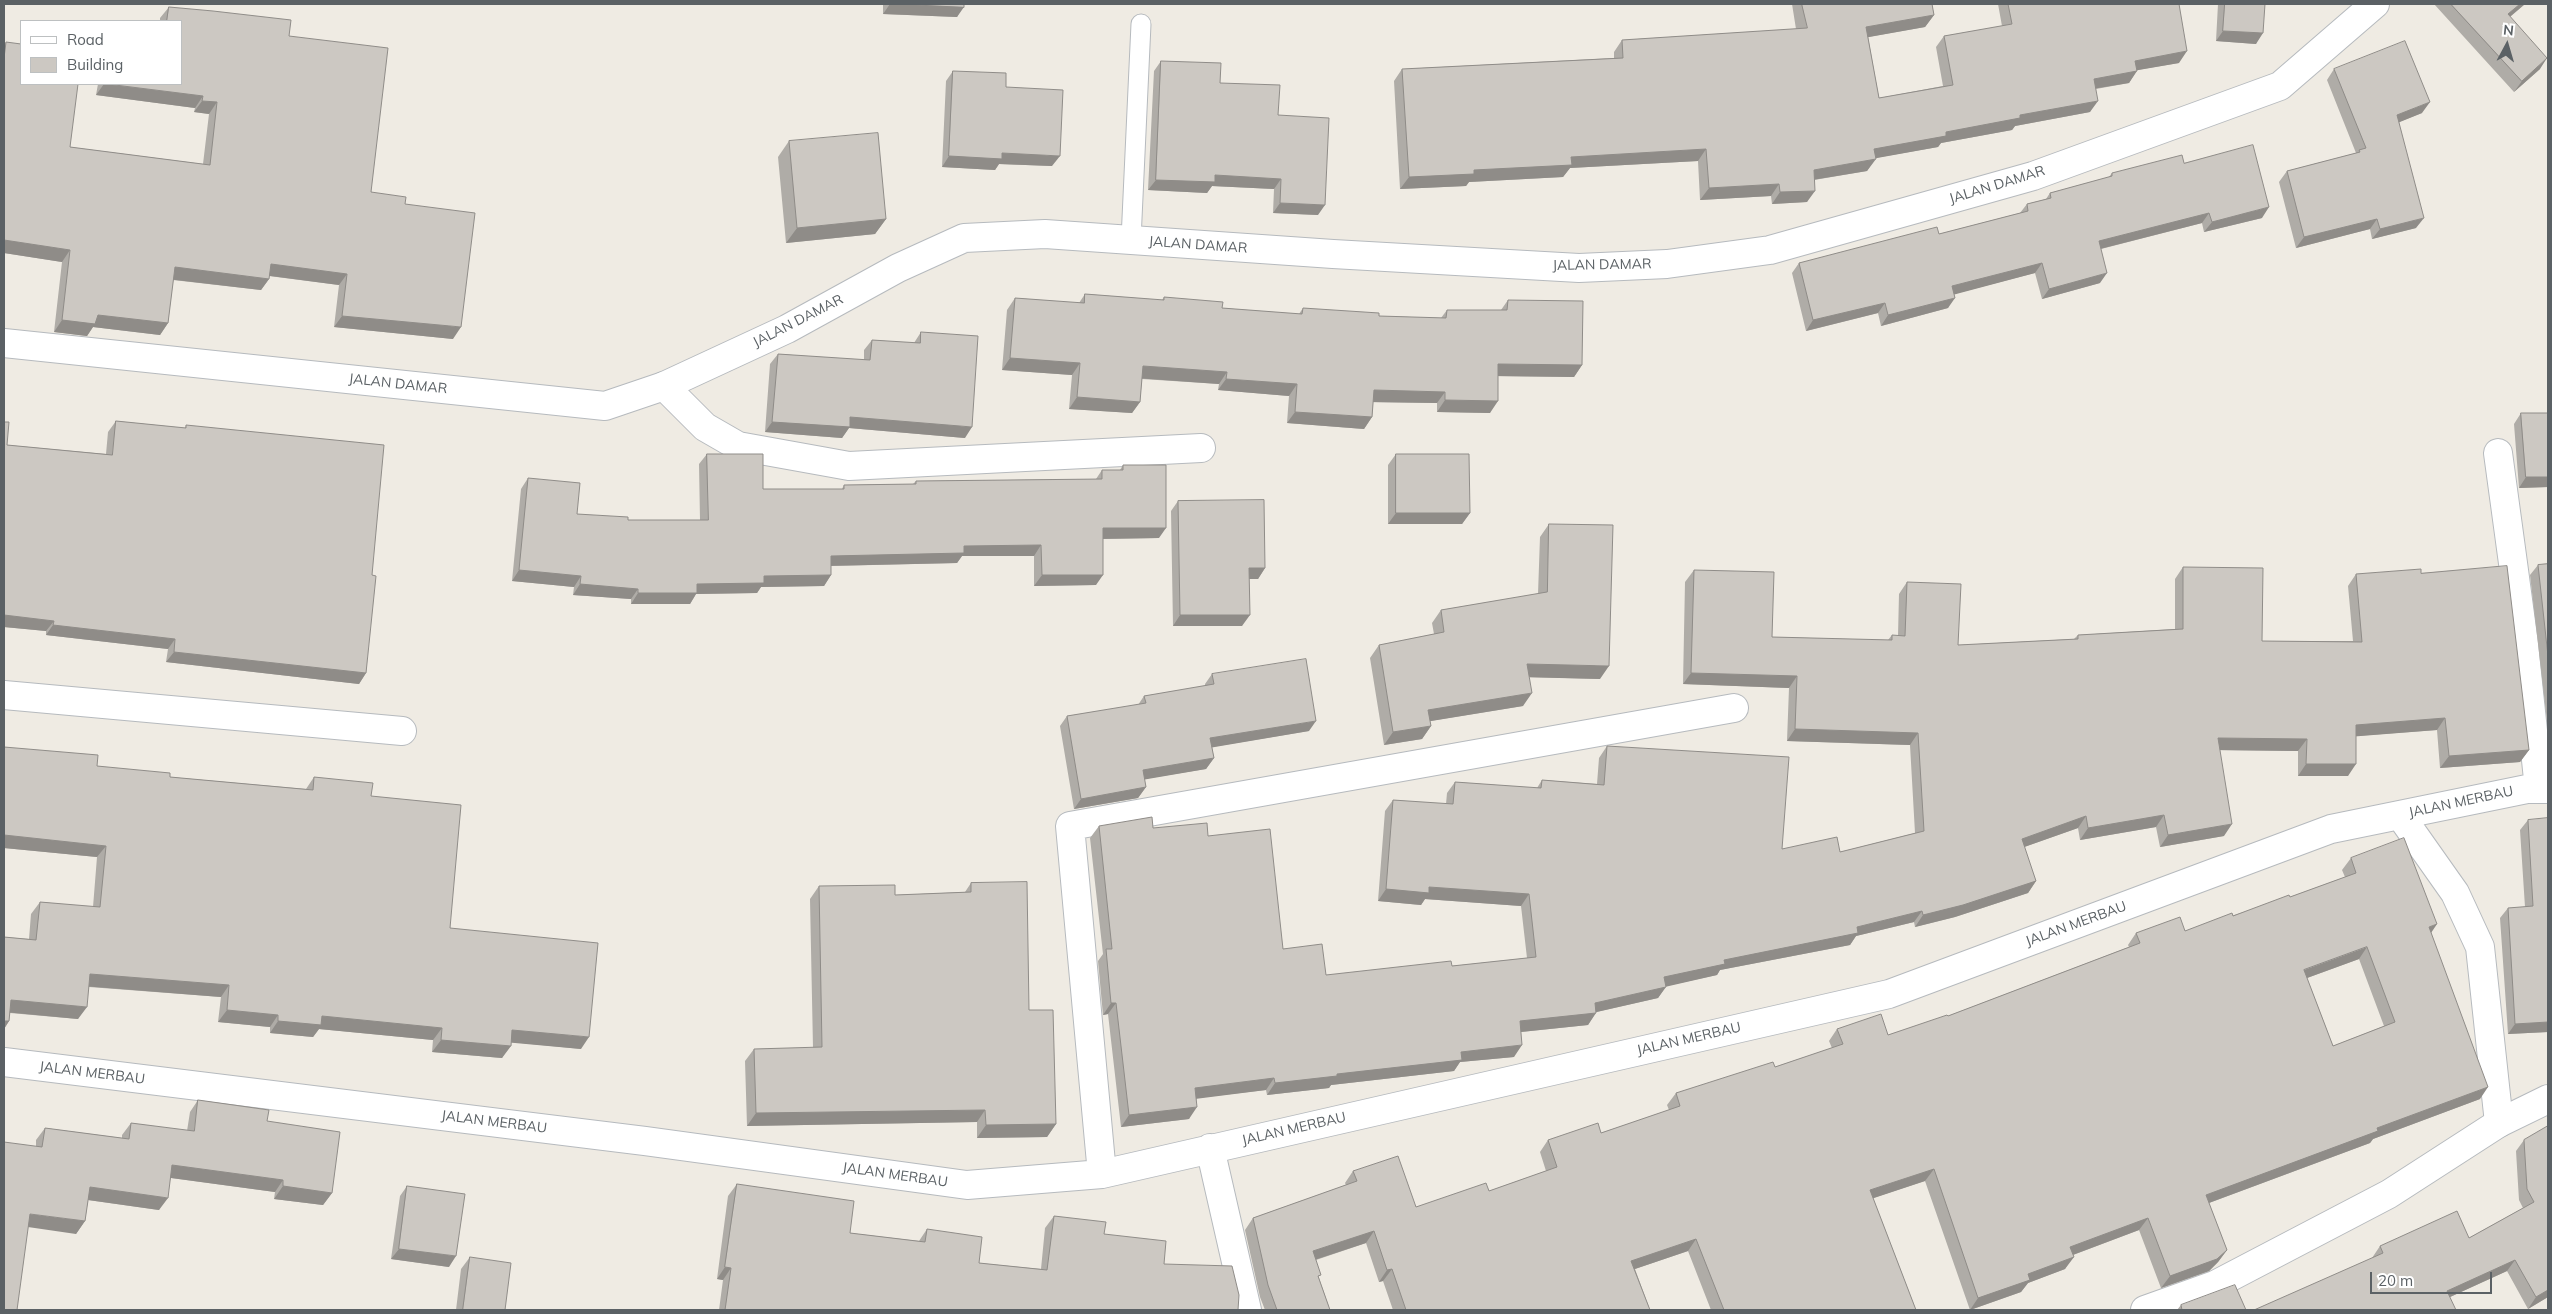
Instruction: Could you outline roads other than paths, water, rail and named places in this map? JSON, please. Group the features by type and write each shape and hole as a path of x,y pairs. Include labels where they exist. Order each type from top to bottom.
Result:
{"street":[{"name":"JALAN DAMAR","path":"4,343 604,406 664,386 788,329 898,268 964,238 1045,234 1333,254 1579,268 1667,264 1770,250 2033,176 2280,86 2375,4"},
{"path":"664,386 706,427 738,446 850,466 1201,448"},
{"path":"2498,453 2544,789"},
{"path":"4,695 402,731"},
{"path":"1102,1174 1070,826 1734,708"},
{"name":"JALAN MERBAU","path":"4,1062 645,1141 967,1185 1102,1174 1889,994 2331,829 2527,789 2544,789"},
{"path":"2400,815 2454,892 2480,947 2498,1123"},
{"path":"2145,1310 2214,1285 2389,1194 2498,1123 2548,1099"},
{"path":"1210,1148 1247,1310"}],"lane":[{"path":"1131,240 1141,24"}]}
